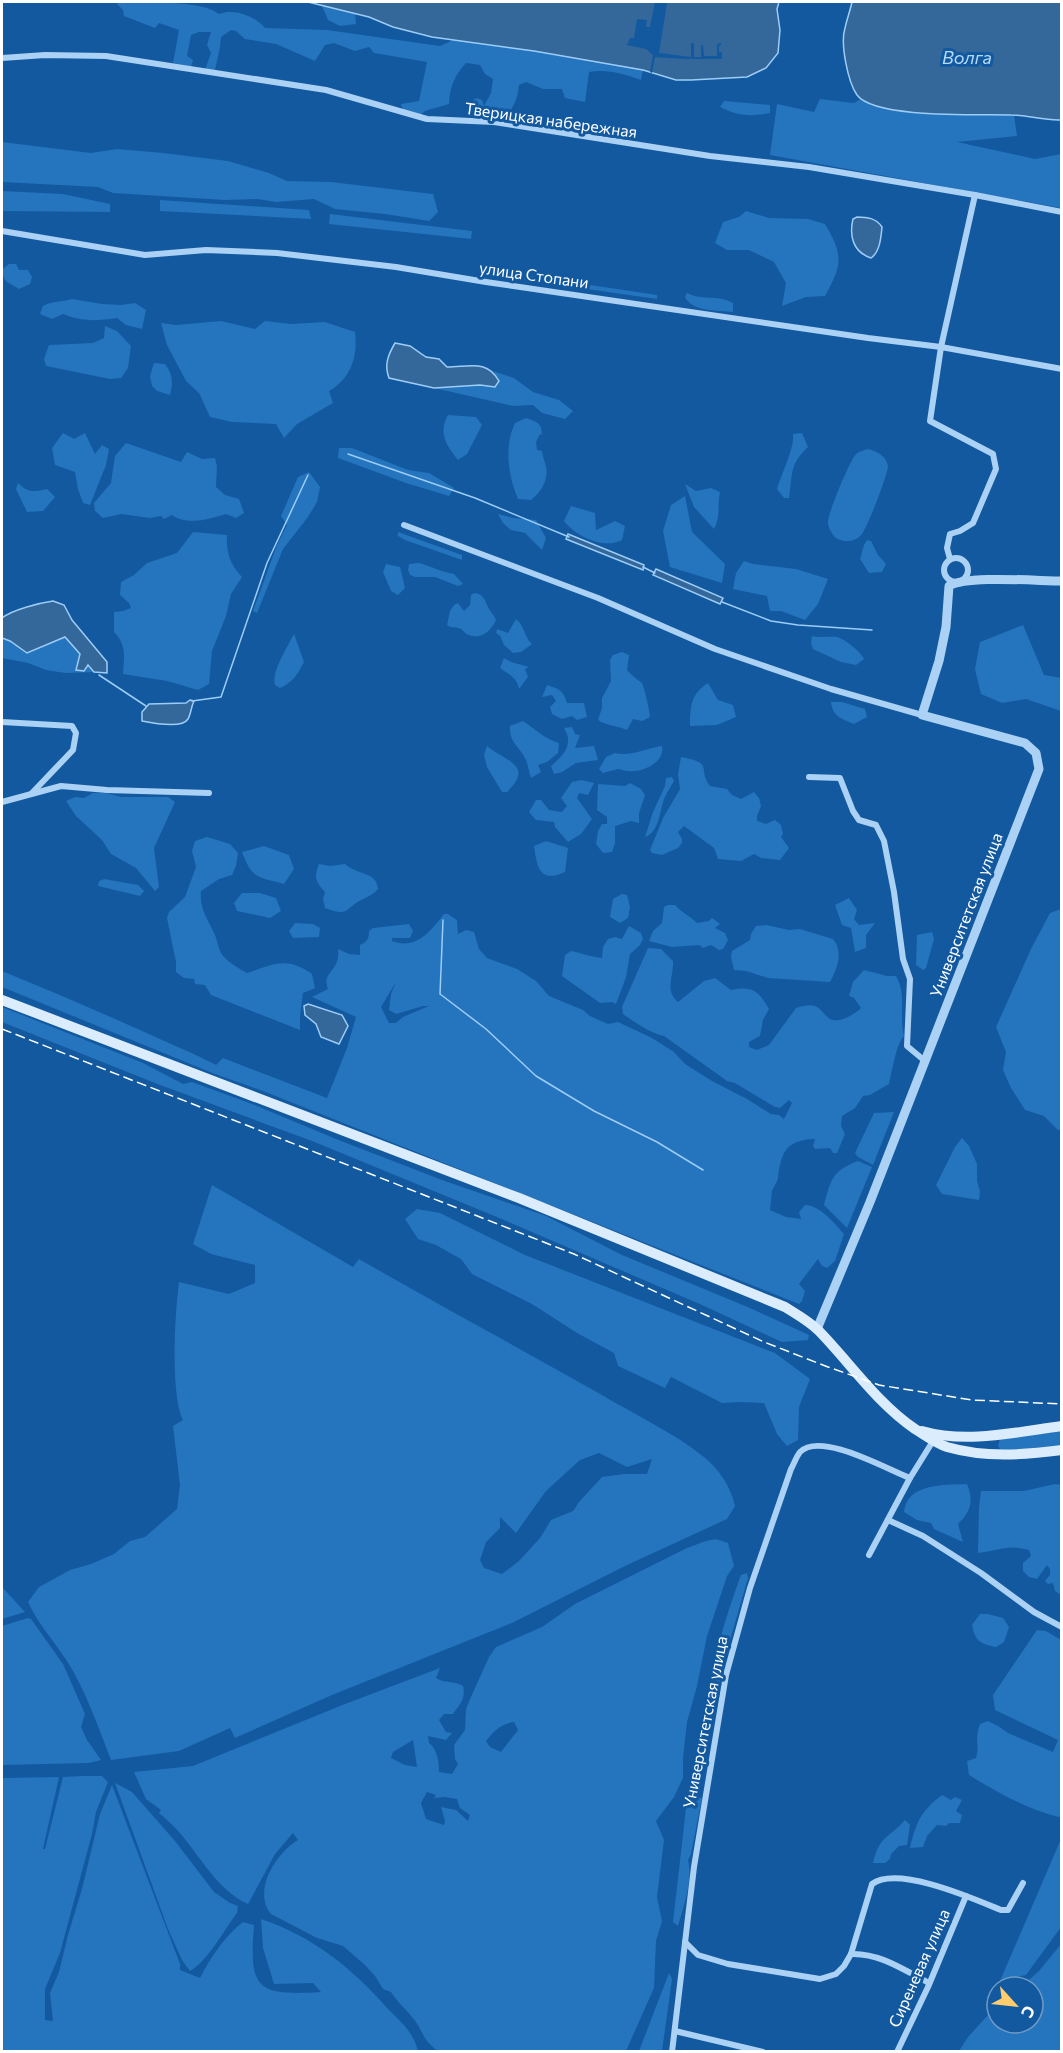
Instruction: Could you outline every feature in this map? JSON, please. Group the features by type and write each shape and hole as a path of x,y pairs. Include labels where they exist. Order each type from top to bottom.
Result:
{"main road":[{"path":"2,1000 519,1198 785,1306 817,1329 898,1418 946,1447 998,1455 1062,1450"},
{"path":"916,1430 958,1436 998,1434 1062,1426"},
{"path":"998,1434 993,1443 994,1451 998,1455"}],"street":[{"name":"Тверицкая набережная","path":"2,58 45,55 106,56 326,90 427,119 494,122 710,156 809,167 1062,212"},
{"path":"404,525 598,598 715,649 831,689 922,715 939,661 946,627 948,582 944,568 950,559 948,548 950,534 973,523 996,469 993,454 930,421 942,347 975,195"},
{"name":"улица Стопани","path":"2,231 145,255 207,250 278,253 396,267 868,338 942,347 1062,369"},
{"path":"950,559 962,559 967,566 967,574 958,581"},
{"path":"948,582 1062,581"},
{"name":"Университетская улица","path":"817,1329 870,1202 1040,769 1036,753 1025,743 922,715"},
{"path":"2,722 72,726 76,733 73,750 31,794"},
{"path":"808,777 840,778 859,820 876,825 884,841 903,959 910,979 908,1046 925,1061"},
{"path":"2,802 61,786 107,790 209,793"},
{"path":"869,1555 910,1478 933,1441"},
{"name":"Университетская улица","path":"672,2052 694,1866 726,1675 750,1588 791,1468 801,1451 814,1446 836,1449 859,1456 910,1478"},
{"path":"888,1520 923,1536 981,1573 1034,1612 1062,1627"},
{"path":"685,1941 698,1955 728,1964 820,1979 836,1974 851,1954 872,1884 875,1881 890,1878 914,1880 942,1887 1005,1910 1012,1904 1023,1883"},
{"name":"Сиреневая улица","path":"897,2052 966,1896"},
{"path":"851,1954 865,1953 880,1958 929,1983"},
{"path":"675,2031 763,2052"}],"shaded area":[{"path":"118,2 157,2 200,6 219,14 231,12 250,17 265,28 327,30 440,46 453,40 643,70 641,80 602,71 589,72 585,102 565,98 562,89 543,89 526,82 519,85 514,105 502,122 478,121 474,113 473,100 477,98 482,100 484,106 491,93 493,79 485,74 480,65 466,63 453,82 449,104 425,111 420,115 403,111 401,104 419,101 427,62 374,53 369,47 355,51 334,43 325,45 315,61 276,44 245,39 236,31 231,30 221,37 215,70 205,70 211,53 207,45 211,32 191,35 187,56 193,60 191,67 173,63 179,30 159,23 155,28 124,16"},
{"path":"322,6 355,13 356,24 340,26 328,20"},
{"path":"820,99 854,103 861,99 879,106 916,113 1014,115 1017,136 957,142 1035,159 1061,154 1061,208 770,155 777,104 814,112"},
{"path":"724,101 770,105 770,113 739,114 720,107"},
{"path":"2,142 91,153 117,149 228,161 287,181 331,182 433,194 438,212 429,221 335,209 314,199 276,202 257,199 225,200 113,193 98,187 2,182"},
{"path":"2,191 63,194 110,204 110,212 2,211"},
{"path":"160,200 309,210 311,219 160,211"},
{"path":"746,211 769,218 808,219 825,224 835,244 838,260 835,276 825,296 806,297 782,306 786,283 774,262 749,250 727,250 715,243 723,222 739,217"},
{"path":"330,214 472,231 471,239 329,224"},
{"path":"9,264 16,264 19,270 28,270 32,277 30,284 19,289 7,282 3,269"},
{"path":"490,270 657,295 657,299 489,275"},
{"path":"687,293 698,297 727,300 733,303 733,312 699,308 688,302 685,297"},
{"path":"72,299 102,304 135,303 146,310 142,329 126,325 117,318 90,320 63,314 52,319 40,314 46,304"},
{"path":"221,321 255,329 265,321 291,324 325,322 355,332 354,358 348,373 337,386 329,391 333,403 297,424 284,438 276,424 232,422 210,417 199,393 186,381 167,345 161,323 176,325"},
{"path":"105,326 117,331 131,346 128,368 121,378 110,379 46,366 44,359 49,345 93,343 104,338"},
{"path":"154,363 165,364 170,371 172,383 170,395 157,391 152,386 150,376"},
{"path":"493,371 514,378 533,392 559,400 573,411 565,419 542,413 533,405 513,406 434,388 480,385 495,387 499,381"},
{"path":"448,415 476,417 482,425 467,454 458,460 445,439 444,428"},
{"path":"526,418 540,425 542,435 540,434 536,442 537,450 542,451 547,471 543,485 531,500 518,499 512,481 508,451 515,423"},
{"path":"63,433 74,439 85,433 95,454 102,445 109,449 106,465 90,505 83,503 75,472 55,465 52,448"},
{"path":"802,433 808,447 795,464 789,498 784,498 777,489 790,453 793,434"},
{"path":"126,443 181,462 187,452 202,459 215,458 216,487 225,495 239,499 244,513 236,518 226,514 191,521 172,515 164,519 161,516 150,518 121,514 103,518 95,511 94,503 111,483 115,456"},
{"path":"339,448 352,448 408,470 429,473 454,488 449,496 406,483 338,458"},
{"path":"869,449 883,457 888,466 887,471 864,531 856,539 842,541 836,538 831,531 828,524 829,517 853,458 856,454"},
{"path":"309,472 320,487 317,502 283,549 257,613 253,611 277,545 287,525 281,516 298,477"},
{"path":"18,483 31,491 47,489 55,497 43,511 27,512 16,489"},
{"path":"685,484 696,491 711,488 720,492 714,529 694,507"},
{"path":"685,496 692,532 725,564 722,583 670,567 663,531 671,505"},
{"path":"571,506 595,513 596,530 615,521 625,526 622,540 615,543 599,542 575,532 564,521"},
{"path":"498,514 536,520 546,538 542,550 525,533 511,530"},
{"path":"193,532 227,535 230,558 242,577 231,594 226,616 212,651 209,684 198,690 167,681 123,674 124,652 114,632 114,612 131,608 120,595 121,582 134,575 147,563 177,553"},
{"path":"398,532 462,555 462,560 405,540 398,536"},
{"path":"867,540 871,541 886,564 882,572 869,573 860,559"},
{"path":"744,561 796,569 828,579 818,604 805,620 781,611 770,611 767,596 733,589 736,573"},
{"path":"419,563 454,574 463,584 458,586 435,577 410,575 409,564"},
{"path":"386,564 400,567 405,588 398,595 391,591 383,572"},
{"path":"474,593 483,597 496,620 488,631 478,636 468,635 459,628 447,625 454,605 458,603 464,611 470,605 471,595"},
{"path":"516,619 532,644 521,652 513,653 496,633 497,629 508,633"},
{"path":"1023,625 1044,675 1061,678 1061,711 1026,699 1002,703 981,694 975,669 980,642"},
{"path":"294,634 304,662 294,678 280,688 275,685 275,673"},
{"path":"812,636 840,638 856,649 864,659 856,665 841,662 813,649"},
{"path":"65,637 80,654 77,664 88,665 94,672 65,673 2,658 2,638 27,653"},
{"path":"622,652 629,655 627,670 643,685 650,717 642,721 633,719 627,730 598,720 602,698 611,681 610,660 613,655"},
{"path":"504,658 529,667 525,669 528,677 519,689 514,679 500,668"},
{"path":"708,683 718,700 733,705 736,717 717,725 690,726 690,712 695,696"},
{"path":"547,685 560,691 567,703 584,703 587,717 577,720 572,716 562,719 552,714 550,707 556,701 552,695 542,697"},
{"path":"831,702 842,702 865,709 867,717 854,724 842,719 833,711"},
{"path":"523,721 559,743 558,753 547,762 538,765 541,772 531,778 524,755 513,741 510,732 510,726"},
{"path":"572,727 575,734 580,735 575,748 594,746 598,760 576,763 554,774 551,766 560,758 568,744 564,728"},
{"path":"487,746 509,760 518,770 515,783 507,792 502,792 487,767 484,755"},
{"path":"662,746 660,757 651,766 633,771 618,769 603,773 599,769 606,757 615,753 633,753"},
{"path":"681,757 702,764 710,786 727,789 732,795 741,799 754,792 761,806 757,821 766,824 775,820 781,825 783,834 781,837 789,848 780,860 761,858 754,854 741,861 718,859 714,848 684,826 678,832 682,843 678,848 662,855 652,853 650,850 663,818 680,789 678,774"},
{"path":"672,777 674,781 664,799 656,826 645,837 666,778"},
{"path":"581,780 594,783 588,795 579,793 577,798 592,819 581,834 568,842 555,827 554,822 536,820 529,812 536,800 541,800 549,810 562,812 567,806 561,798 572,782"},
{"path":"630,783 641,789 645,795 639,813 639,823 631,821 615,826 615,843 612,852 603,853 596,844 598,831 602,824 607,824 607,817 597,810 598,784 625,786"},
{"path":"93,793 106,793 121,797 168,797 175,802 154,848 159,887 155,891 136,868 111,854 102,840 76,816 66,801 75,797 84,798"},
{"path":"207,837 230,844 238,853 232,875 219,879 201,891 203,909 221,953 229,962 247,973 280,963 288,963 312,974 315,988 303,993 300,1030 211,995 205,985 195,984 194,979 184,978 176,972 167,918 169,912 185,897 196,867 192,851 195,841"},
{"path":"546,841 568,848 565,872 550,876 541,871 536,860 534,846"},
{"path":"264,846 289,855 294,869 284,884 257,876 249,867 242,852"},
{"path":"319,864 330,866 345,864 374,879 378,889 346,911 339,912 325,908 323,899 325,892 316,879"},
{"path":"104,879 138,885 144,891 140,896 98,886 99,881"},
{"path":"242,893 260,893 276,898 281,911 270,918 237,911 234,903"},
{"path":"622,894 627,895 630,907 628,918 620,923 610,917 613,899"},
{"path":"849,898 857,910 854,919 859,925 875,923 866,935 866,948 855,952 851,928 842,925 835,905"},
{"path":"675,905 697,923 709,921 712,918 720,924 715,928 725,933 728,940 723,949 719,950 711,945 703,948 699,945 672,947 649,941 653,931 662,923 664,907"},
{"path":"1061,909 1062,1129 1058,1130 1044,1116 1025,1110 1011,1088 1003,1070 1006,1052 996,1027 1050,913"},
{"path":"444,914 457,920 458,934 466,930 474,932 479,949 487,958 517,969 536,981 549,996 583,1010 590,1016 608,1024 618,1022 652,1038 674,1052 685,1064 712,1081 784,1119 792,1103 789,1100 780,1108 775,1107 735,1083 727,1081 664,1036 649,1030 623,1014 622,1007 648,948 661,949 673,961 671,993 678,1002 704,981 715,978 731,990 749,989 758,994 769,1009 763,1020 760,1036 749,1042 749,1047 757,1050 769,1045 796,1008 815,1006 828,1018 838,1020 847,1018 861,1008 854,998 849,996 853,982 864,970 896,976 901,990 904,1036 897,1052 889,1084 870,1095 863,1096 855,1108 842,1116 841,1126 845,1134 837,1153 833,1153 830,1148 815,1149 813,1146 815,1139 798,1142 787,1149 781,1161 778,1180 772,1191 770,1210 786,1217 801,1219 799,1212 805,1205 811,1206 827,1216 844,1234 835,1261 827,1268 822,1266 818,1259 799,1284 805,1291 799,1304 215,1074 2,987 2,971 216,1065 223,1058 327,1098 347,1048 356,1017 312,997 328,989 327,978 337,962 338,949 349,954 360,955 360,945 367,940 369,931 373,928 409,924 413,931 410,938 392,938 392,941 408,943 415,941 428,933","holes":["396,982 391,994 389,1010 396,1014 429,1006 403,1017 396,1023 389,1023 381,1007"]},
{"path":"295,923 313,924 320,928 319,937 293,938 289,931"},
{"path":"766,925 789,930 800,929 833,939 839,955 830,982 768,978 734,970 732,951 750,940 756,926"},
{"path":"629,926 641,933 643,939 630,954 626,977 616,1004 600,1003 562,976 565,955 571,951 602,958 603,947 608,939 615,937 622,939"},
{"path":"932,932 934,939 926,968 923,970 916,965 917,935"},
{"path":"2,1007 143,1063 183,1084 192,1082 442,1180 546,1216 622,1255 809,1335 808,1340 782,1342 497,1217 312,1141 160,1085 2,1022"},
{"path":"894,1112 873,1165 858,1157 855,1153 874,1113"},
{"path":"962,1138 969,1146 977,1164 979,1200 942,1194 936,1185"},
{"path":"858,1161 872,1167 847,1228 824,1205 834,1177 843,1168"},
{"path":"212,1185 353,1267 359,1259 667,1432 692,1448 715,1467 724,1479 735,1506 727,1519 625,1566 512,1623 332,1695 235,1738 230,1728 179,1751 111,1760 80,1684 36,1618 28,1602 39,1587 70,1570 114,1554 130,1541 145,1537 177,1509 180,1485 173,1426 183,1420 176,1392 175,1373 175,1332 179,1282 229,1294 255,1283 255,1265 211,1254 193,1244","holes":["599,1453 627,1467 652,1459 647,1474 602,1477 573,1511 551,1520 540,1538 519,1561 502,1574 484,1568 480,1560 486,1542 500,1528 500,1517 516,1533 546,1491 580,1460"]},
{"path":"417,1209 440,1213 525,1255 775,1353 810,1379 799,1407 798,1440 787,1446 777,1434 764,1403 722,1403 671,1377 665,1388 618,1366 614,1353 577,1333 532,1304 472,1274 461,1259 436,1245 418,1239 405,1219"},
{"path":"1061,1431 1061,1446 1001,1451 998,1446 1000,1439"},
{"path":"967,1484 970,1506 958,1524 963,1542 934,1529 931,1523 917,1520 904,1512 912,1496 919,1491 938,1486"},
{"path":"1055,1484 1061,1485 1061,1595 1055,1591 1053,1583 1048,1584 1045,1581 1050,1575 1047,1565 1037,1579 1029,1577 1023,1571 1023,1563 1031,1556 1029,1550 1009,1548 978,1553 981,1491 1024,1491"},
{"path":"716,1539 728,1543 734,1566 727,1576 707,1636 687,1722 683,1778 674,1797 656,1821 664,1840 657,1897 662,1921 656,1941 654,1988 626,2051 438,2051 428,2043 416,2022 391,1992 383,1989 365,1965 343,1946 317,1938 271,1914 264,1895 265,1884 275,1863 298,1840 293,1833 275,1854 248,1904 218,1882 179,1832 159,1813 161,1810 146,1799 134,1772 193,1766 440,1668 436,1678 459,1684 463,1686 464,1691 462,1701 453,1714 444,1714 439,1720 446,1732 452,1733 446,1740 428,1736 429,1743 437,1756 439,1772 452,1774 458,1764 455,1759 454,1745 465,1730 466,1709 489,1657 496,1647 542,1627 575,1604 687,1548","holes":["514,1722 518,1730 501,1752 490,1747 486,1741 492,1734 502,1726","413,1740 417,1767 405,1765 391,1758 393,1752","427,1792 436,1795 434,1798 457,1799 460,1808 470,1815 468,1821 456,1810 441,1807 444,1825 426,1819 421,1803"]},
{"path":"747,1573 748,1578 726,1654 710,1723 704,1718 714,1663 741,1575"},
{"path":"2,1587 25,1612 2,1619"},
{"path":"980,1614 1003,1618 1009,1627 1004,1642 996,1647 986,1645 977,1638 972,1625"},
{"path":"28,1618 63,1664 85,1714 81,1727 101,1760 89,1763 2,1765 2,1626"},
{"path":"1037,1630 1046,1631 1061,1640 1062,1815 1059,1817 1024,1805 980,1782 969,1775 967,1761 976,1758 978,1729 980,1724 988,1721 1008,1733 1053,1752 1058,1740 995,1710 993,1695"},
{"path":"102,1776 108,1782 96,1812 60,1953 45,1989 45,2020 53,2021 50,1993 59,1972 100,1814 112,1785 180,1964 180,1970 200,1978 219,1948 243,1922 254,1925 253,1963 261,1984 282,1992 321,1992 313,1983 274,1984 263,1948 261,1919 298,1935 346,1967 403,2024 418,2051 2,2051 2,1778 59,1777 43,1849 45,1849 63,1777"},
{"path":"115,1783 132,1792 175,1841 214,1892 238,1906 237,1913 215,1945 190,1971 182,1960 168,1929"},
{"path":"942,1795 951,1800 955,1797 962,1800 956,1811 962,1815 960,1823 937,1825 927,1836 923,1847 910,1848 920,1818"},
{"path":"702,1798 688,1860 687,1893 678,1926 673,1922 686,1808 690,1799"},
{"path":"905,1820 910,1825 907,1845 899,1846 885,1863 873,1863 878,1847"},
{"path":"1061,1839 1061,1927 1026,1975 1003,1975"},
{"path":"1061,1944 1061,2051 959,2051 985,2018 985,2035 1045,2035 1045,1975 1034,1975"},
{"path":"669,1973 672,1979 662,2051 639,2051"}],"water":[{"path":"308,2 779,2 777,9 780,30 778,53 766,68 747,77 676,80 643,70 534,51 432,37 393,27 369,17"},
{"name":"Волга","path":"852,2 1061,2 1061,120 1017,115 906,112 868,103 857,95 854,89 844,53 844,35"},
{"path":"857,217 871,219 882,227 878,248 871,258 860,252 854,243 852,225 853,219"},
{"path":"395,343 410,346 426,357 439,359 447,367 483,367 494,374 499,381 495,387 480,385 434,388 389,378 388,360"},
{"path":"568,534 644,565 643,570 566,539"},
{"path":"656,569 723,598 720,604 653,575"},
{"path":"53,601 64,605 72,620 107,662 107,673 94,672 88,665 84,671 76,670 80,654 65,637 27,653 2,638 2,618 6,615 33,605"},
{"path":"190,700 194,701 185,722 166,724 142,721 142,712 149,704 186,703"},
{"path":"308,1004 342,1015 348,1026 339,1044 321,1037 316,1024 305,1015 304,1006"}],"pier":[{"path":"655,2 667,3 659,53 691,57 691,43 694,43 694,57 701,57 701,45 703,45 704,56 717,56 717,44 721,43 719,52 722,52 722,59 655,57 652,73 650,72 653,55 646,49 627,45 630,38 634,38 637,19 647,20 646,27 650,27"}],"waterway":[{"path":"348,454 475,498 569,537"},
{"path":"192,701 221,697 267,563 308,475"},
{"path":"643,567 655,573"},
{"path":"722,602 771,621 872,630"},
{"path":"99,675 146,706"},
{"path":"443,920 440,994 486,1029 536,1076 594,1111 657,1142 703,1170"}],"railway":[{"path":"2,1029 574,1254 764,1342 828,1367 879,1385 972,1400 1062,1404"}]}
